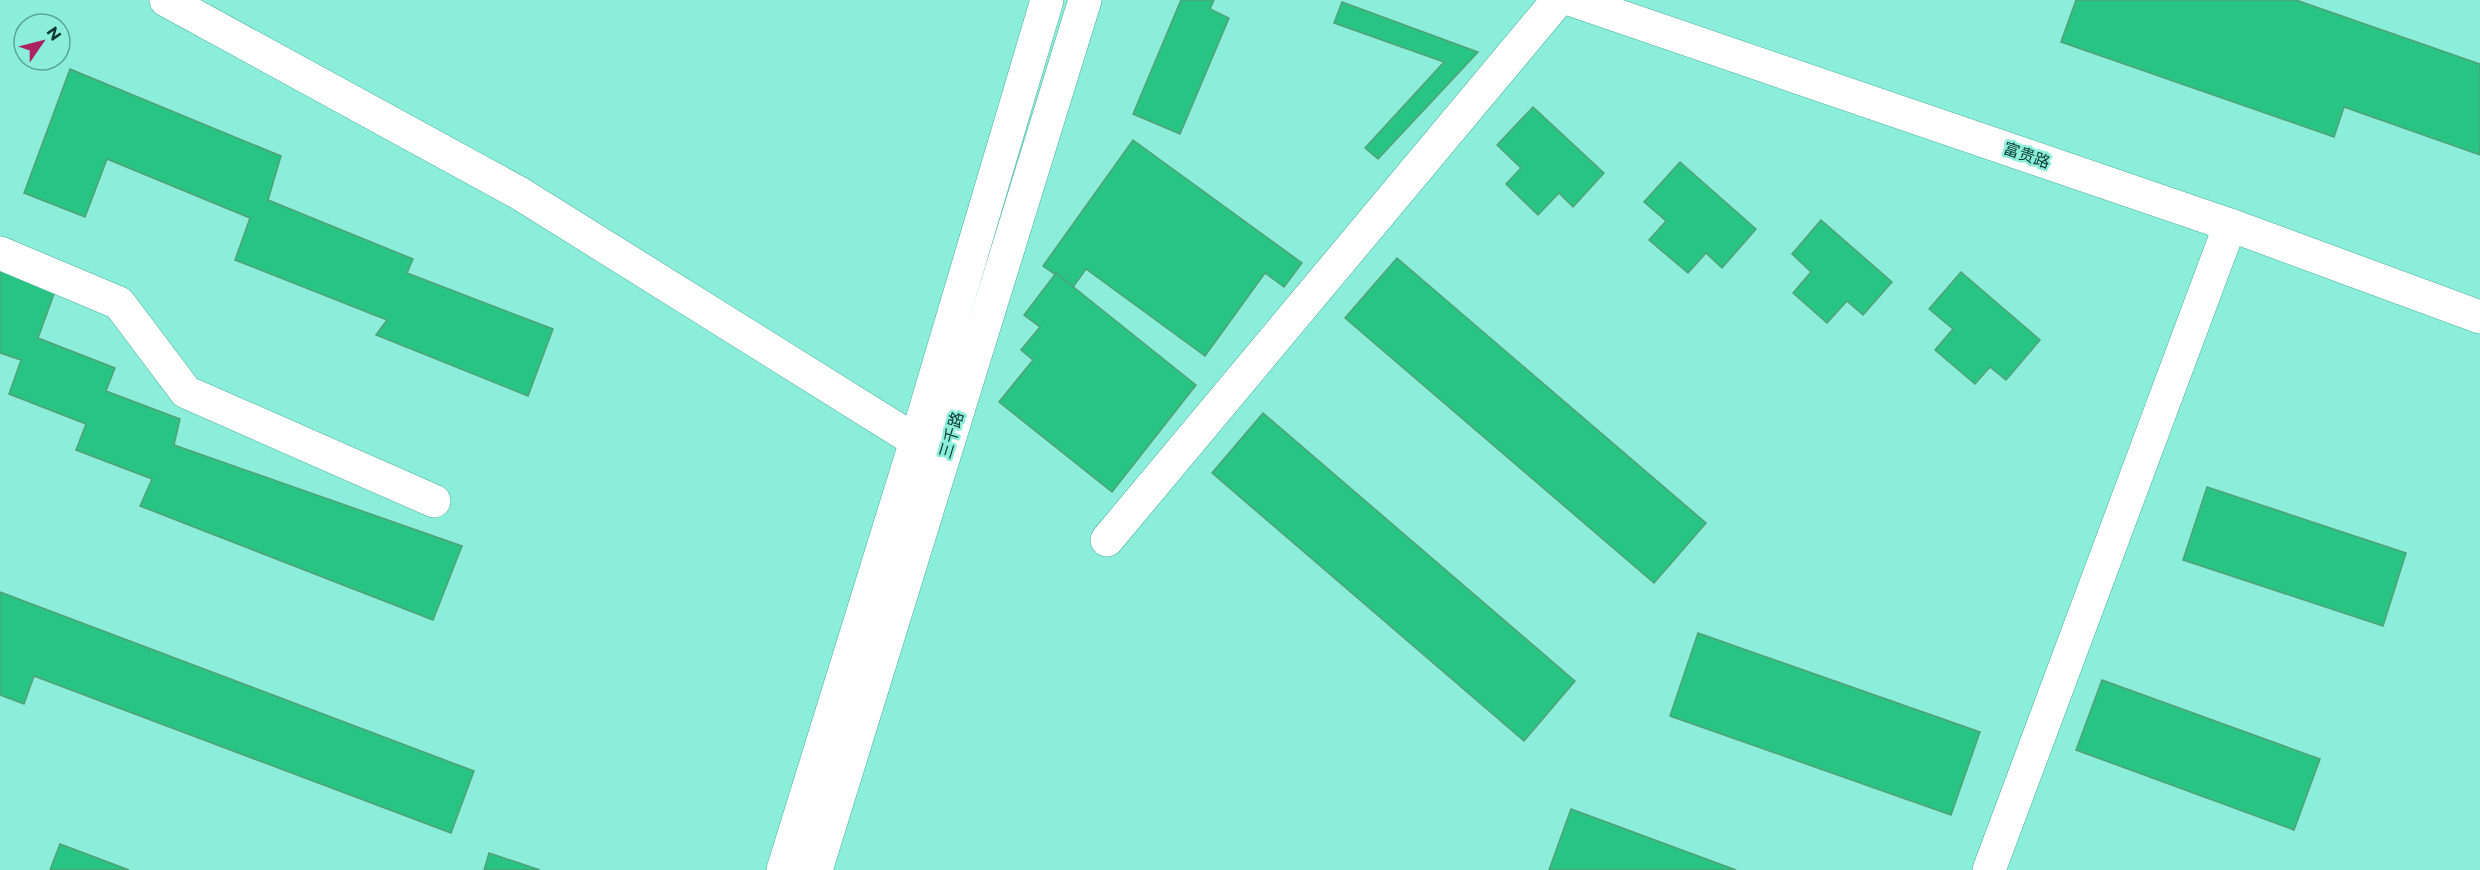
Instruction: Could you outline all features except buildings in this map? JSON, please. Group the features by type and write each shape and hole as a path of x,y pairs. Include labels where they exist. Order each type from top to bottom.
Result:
{"street":[{"path":"166,0 519,194 916,441"},
{"name":"三千路","path":"783,870 916,441 1047,0"},
{"name":"三千路","path":"816,870 1085,0"},
{"path":"1107,540 1558,0"},
{"name":"富贵路","path":"1572,0 2230,225 2480,317"},
{"path":"1989,870 2230,225"},
{"path":"0,253 119,303 186,392 434,501"}]}
